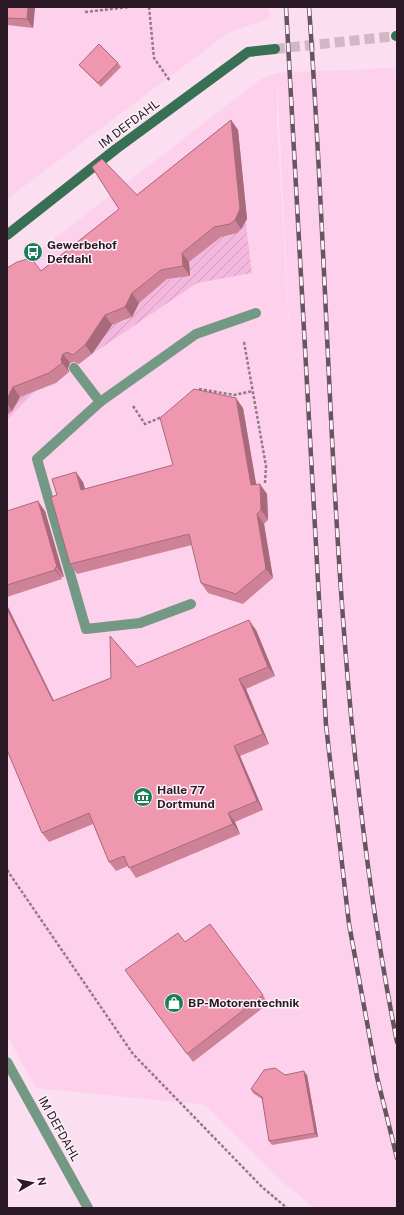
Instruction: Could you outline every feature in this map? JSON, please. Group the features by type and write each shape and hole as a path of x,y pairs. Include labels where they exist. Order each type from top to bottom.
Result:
{"street":[{"name":"IM DEFDAHL","path":"7,235 248,52 275,49"},
{"path":"191,604 140,623 86,629 36,459 100,402 196,334 256,313"},
{"path":"74,368 100,402"},
{"name":"IM DEFDAHL","path":"7,1062 88,1208"}],"path":[{"path":"86,12 129,7"},
{"path":"149,7 154,58 183,100"},
{"path":"239,319 266,466 265,483"},
{"path":"120,388 145,424 165,415"},
{"path":"194,394 200,389 234,395 253,391"},
{"path":"7,870 133,1054 262,1187 287,1208"}],"shaded area":[{"path":"7,7 268,7 271,18 229,32 7,199"},
{"path":"395,68 397,121 397,1208 314,1208 285,1184 205,1105 36,1088 7,1035 7,275 261,79 277,73","holes":["277,75 291,364 277,124"]},
{"path":"245,218 252,273 197,283 92,354 101,333 116,320 122,322 132,317 134,306 167,279 182,277 189,268 189,262 226,233 230,234 239,231"},
{"path":"31,387 35,391 7,420 9,410 12,405"}],"building":[{"path":"7,7 28,7 27,19 7,18"},
{"path":"99,44 118,63 98,83 79,65"},
{"path":"231,120 240,209 235,220 230,224 214,227 182,253 183,266 161,270 132,293 125,307 105,315 85,345 73,355 67,352 63,354 61,359 62,363 49,373 13,387 7,399 7,268 17,262 31,258 41,271 119,209 92,167 102,159 137,195"},
{"path":"194,389 236,398 251,485 260,484 261,510 257,514 266,569 236,594 201,583 189,534 70,564 51,497 57,495 52,479 76,472 81,490 173,465 160,418"},
{"path":"38,501 57,567 55,570 7,585 7,511"},
{"path":"7,609 53,701 111,678 110,636 137,667 249,620 268,667 239,679 263,734 234,746 257,801 228,813 233,824 129,868 124,856 109,862 89,813 42,833 7,750"},
{"path":"210,924 263,995 187,1054 125,970 178,933 185,942"},
{"path":"275,1068 285,1075 304,1071 315,1133 269,1141 262,1097 251,1089 264,1070"}],"tunnel":[{"path":"275,49 396,36"}],"railway":[{"path":"286,7 326,725 349,924 377,1077 397,1158"},
{"path":"309,7 337,526 346,656 358,785 375,914 397,1042"}],"place":[{"name":"Gewerbehof Defdahl","path":"33,252"},
{"name":"Halle 77 Dortmund","path":"143,797"},
{"name":"BP-Motorentechnik","path":"174,1003"}]}
